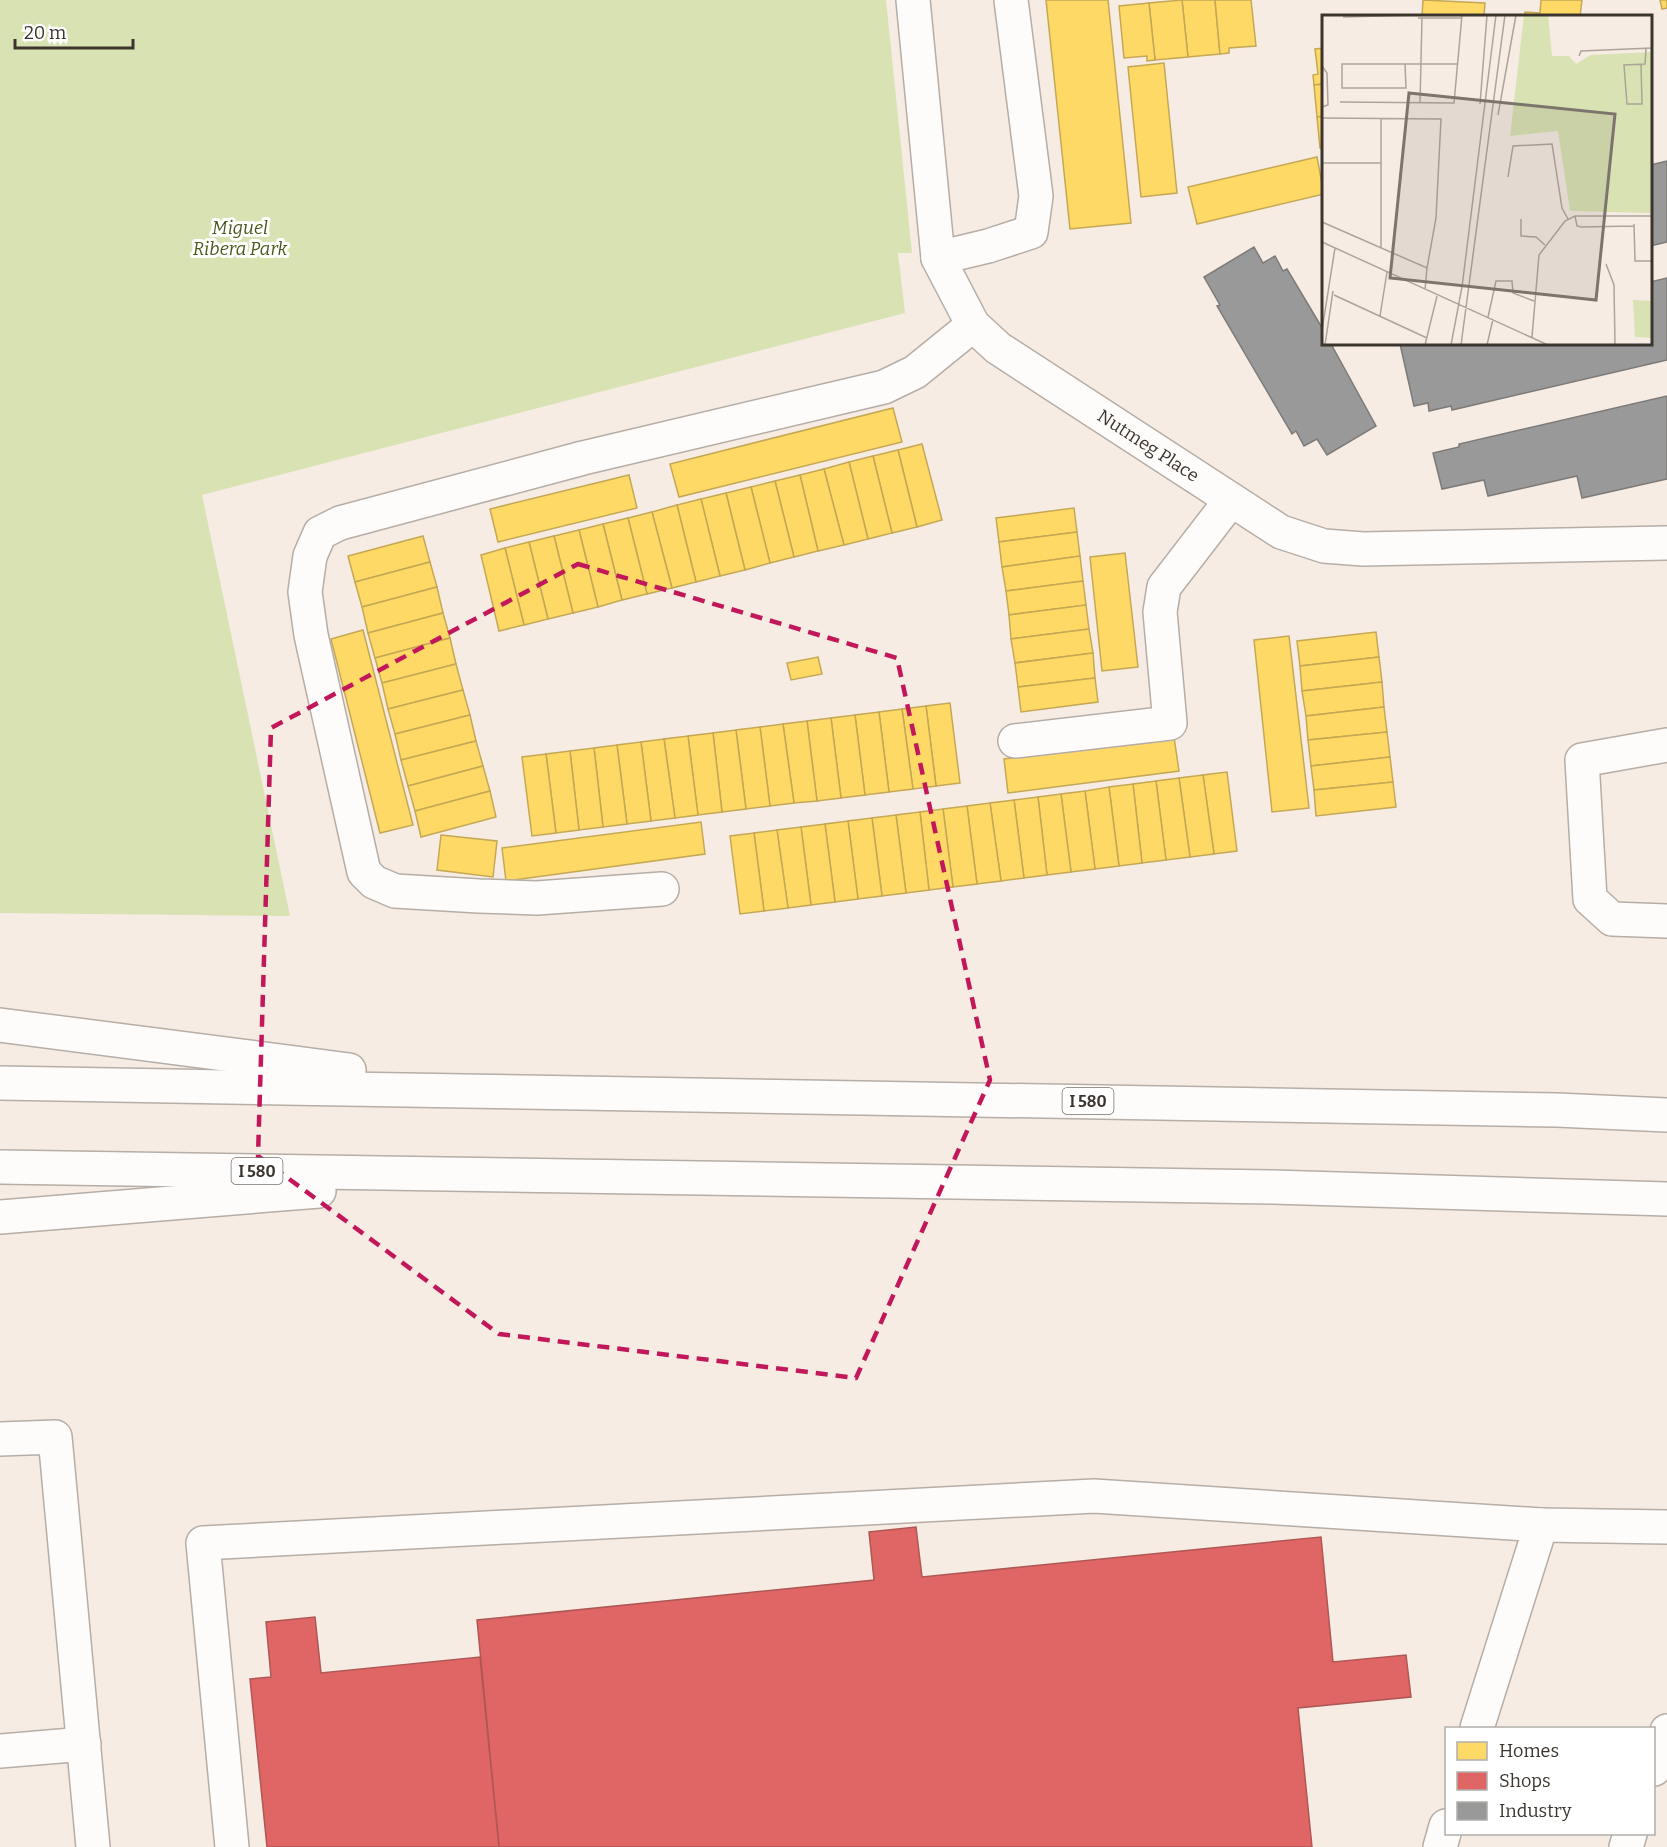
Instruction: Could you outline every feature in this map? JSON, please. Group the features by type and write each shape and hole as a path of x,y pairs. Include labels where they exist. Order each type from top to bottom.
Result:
{"main road":[{"name":"Nutmeg Place","path":"913,0 938,258 973,325 998,348 1281,532 1324,546 1363,549 1667,543"},
{"path":"938,258 988,246 1031,232 1036,196 1011,0"},
{"path":"662,890 537,897 479,897 395,891 374,882 364,872 311,635 305,592 310,556 320,533 340,523 583,458 884,387 915,372 973,325"},
{"path":"1016,741 1170,723 1160,612 1164,587 1231,500"},
{"path":"1667,745 1581,760 1590,899 1612,919 1667,921"},
{"path":"0,1025 508,1091"},
{"name":"I 580","path":"0,1083 1557,1110 1667,1115"},
{"name":"I 580","path":"0,1167 1261,1187 1667,1199"},
{"path":"0,1217 515,1175"},
{"path":"0,1439 55,1437 93,1847"},
{"path":"232,1847 203,1543 1094,1496 1541,1525 1667,1527"},
{"path":"1477,1727 1541,1525"},
{"path":"1655,1763 1667,1731"},
{"path":"0,1751 84,1744"},
{"path":"1440,1847 1445,1830"}],"highlighted area":[{"path":"578,564 897,658 990,1080 856,1378 499,1334 258,1156 271,728"}],"green space":[{"name":"Miguel Ribera Park","path":"0,0 886,0 912,253 898,253 905,313 202,495 290,916 0,913"}],"building: Homes":[{"path":"1046,0 1108,0 1131,223 1070,229"},
{"path":"1182,0 1215,0 1220,54 1188,57"},
{"path":"1182,0 1188,57 1155,60 1149,3"},
{"path":"1215,0 1251,0 1256,46 1229,48 1229,53 1220,54"},
{"path":"1423,0 1485,3 1484,15 1422,15"},
{"path":"1541,0 1582,0 1580,15 1525,15 1525,12 1540,13"},
{"path":"1660,0 1667,0 1667,8 1662,9"},
{"path":"1149,3 1155,60 1147,61 1147,56 1124,58 1119,6"},
{"path":"1322,48 1322,84 1314,85 1313,75 1318,74 1315,49"},
{"path":"1164,63 1177,193 1141,197 1128,67"},
{"path":"1322,84 1322,116 1317,117 1314,85"},
{"path":"1322,116 1322,148 1320,148 1317,117"},
{"path":"1317,157 1322,194 1197,224 1188,187"},
{"path":"893,408 902,442 679,497 670,464"},
{"path":"922,444 942,520 917,527 898,450"},
{"path":"898,450 917,527 892,533 873,456"},
{"path":"873,456 892,533 868,539 849,462"},
{"path":"849,462 868,539 844,545 824,469"},
{"path":"824,469 844,545 818,551 800,475"},
{"path":"629,475 637,508 498,542 490,509"},
{"path":"800,475 818,551 794,557 775,481"},
{"path":"775,481 794,557 770,563 751,487"},
{"path":"751,487 770,563 745,570 726,493"},
{"path":"726,493 745,570 720,576 701,499"},
{"path":"701,499 720,576 696,582 677,505"},
{"path":"677,505 696,582 672,588 652,512"},
{"path":"1074,508 1077,532 999,542 996,518"},
{"path":"652,512 672,588 647,594 628,518"},
{"path":"628,518 647,594 622,600 603,524"},
{"path":"603,524 622,600 598,607 579,530"},
{"path":"579,530 598,607 573,613 554,536"},
{"path":"1077,532 1080,556 1002,567 999,542"},
{"path":"423,536 430,562 355,582 348,556"},
{"path":"554,536 573,613 548,619 529,542"},
{"path":"529,542 548,619 524,625 505,548"},
{"path":"505,548 524,625 499,631 481,555"},
{"path":"1125,553 1138,667 1102,671 1090,557"},
{"path":"1080,556 1083,581 1006,591 1002,567"},
{"path":"430,562 437,587 362,607 355,582"},
{"path":"1083,581 1086,605 1009,615 1006,591"},
{"path":"437,587 443,613 368,633 362,607"},
{"path":"1086,605 1089,629 1011,639 1009,615"},
{"path":"443,613 450,638 375,658 368,633"},
{"path":"1089,629 1093,653 1015,663 1011,639"},
{"path":"363,630 413,825 380,833 331,639"},
{"path":"1376,632 1379,657 1300,666 1297,641"},
{"path":"1289,636 1309,808 1272,812 1254,640"},
{"path":"450,638 456,664 382,683 375,658"},
{"path":"1093,653 1095,678 1018,687 1015,663"},
{"path":"818,657 822,674 791,680 787,663"},
{"path":"1379,657 1382,682 1302,691 1300,666"},
{"path":"456,664 463,690 388,709 382,683"},
{"path":"1095,678 1098,702 1021,712 1018,687"},
{"path":"1382,682 1384,707 1306,716 1302,691"},
{"path":"463,690 470,715 395,734 388,709"},
{"path":"950,703 960,783 936,786 926,706"},
{"path":"926,706 936,786 913,789 902,709"},
{"path":"1384,707 1387,732 1308,740 1306,716"},
{"path":"902,709 913,789 889,792 879,712"},
{"path":"879,712 889,792 865,795 855,715"},
{"path":"470,715 476,741 401,760 395,734"},
{"path":"855,715 865,795 841,798 831,718"},
{"path":"831,718 841,798 817,801 807,721"},
{"path":"807,721 817,801 794,803 783,724"},
{"path":"783,724 794,803 770,806 760,727"},
{"path":"760,727 770,806 746,809 736,730"},
{"path":"736,730 746,809 722,812 713,733"},
{"path":"1387,732 1390,757 1311,766 1308,740"},
{"path":"713,733 722,812 698,815 688,736"},
{"path":"688,736 698,815 675,818 664,739"},
{"path":"1174,737 1179,771 1008,793 1004,759"},
{"path":"664,739 675,818 651,821 641,742"},
{"path":"476,741 483,766 408,786 401,760"},
{"path":"641,742 651,821 627,824 617,745"},
{"path":"617,745 627,824 603,827 594,748"},
{"path":"594,748 603,827 579,830 570,751"},
{"path":"570,751 579,830 556,833 546,754"},
{"path":"546,754 556,833 532,836 522,757"},
{"path":"1390,757 1393,782 1314,790 1311,766"},
{"path":"483,766 490,791 415,811 408,786"},
{"path":"1227,772 1237,851 1214,854 1203,775"},
{"path":"1203,775 1214,854 1190,857 1179,778"},
{"path":"1179,778 1190,857 1166,860 1156,781"},
{"path":"1156,781 1166,860 1142,863 1133,784"},
{"path":"1393,782 1396,807 1316,816 1314,790"},
{"path":"1133,784 1142,863 1119,866 1109,787"},
{"path":"1109,787 1119,866 1095,869 1085,791"},
{"path":"490,791 496,817 421,837 415,811"},
{"path":"1085,791 1095,869 1071,872 1061,794"},
{"path":"1061,794 1071,872 1047,875 1038,797"},
{"path":"1038,797 1047,875 1024,878 1014,800"},
{"path":"1014,800 1024,878 1001,881 990,803"},
{"path":"990,803 1001,881 977,884 967,806"},
{"path":"967,806 977,884 953,887 943,809"},
{"path":"943,809 953,887 929,890 920,812"},
{"path":"920,812 929,890 906,893 896,815"},
{"path":"896,815 906,893 882,896 872,818"},
{"path":"872,818 882,896 858,899 848,821"},
{"path":"848,821 858,899 835,902 825,824"},
{"path":"701,822 705,854 506,881 502,848"},
{"path":"825,824 835,902 811,905 801,827"},
{"path":"801,827 811,905 788,908 777,830"},
{"path":"777,830 788,908 764,911 754,833"},
{"path":"754,833 764,911 740,914 730,836"},
{"path":"441,835 497,841 493,877 437,870"}],"building: Shops":[{"path":"916,1527 922,1577 1321,1537 1333,1662 1406,1655 1411,1697 1298,1708 1312,1847 499,1847 477,1620 874,1580 869,1532"},
{"path":"315,1617 321,1673 480,1657 499,1847 267,1847 250,1679 271,1677 266,1622"}],"building: Industry":[{"path":"1667,161 1667,242 1652,246 1652,165"},
{"path":"1254,247 1263,263 1275,256 1283,271 1287,269 1322,328 1322,345 1332,345 1376,426 1327,455 1317,439 1304,446 1296,431 1292,434 1217,306 1220,305 1204,277"},
{"path":"1667,278 1667,360 1452,410 1451,406 1429,411 1428,403 1414,406 1400,345 1652,345 1652,282"},
{"path":"1667,396 1667,479 1582,498 1577,476 1488,496 1484,480 1442,489 1433,453 1459,447 1459,444"}]}
